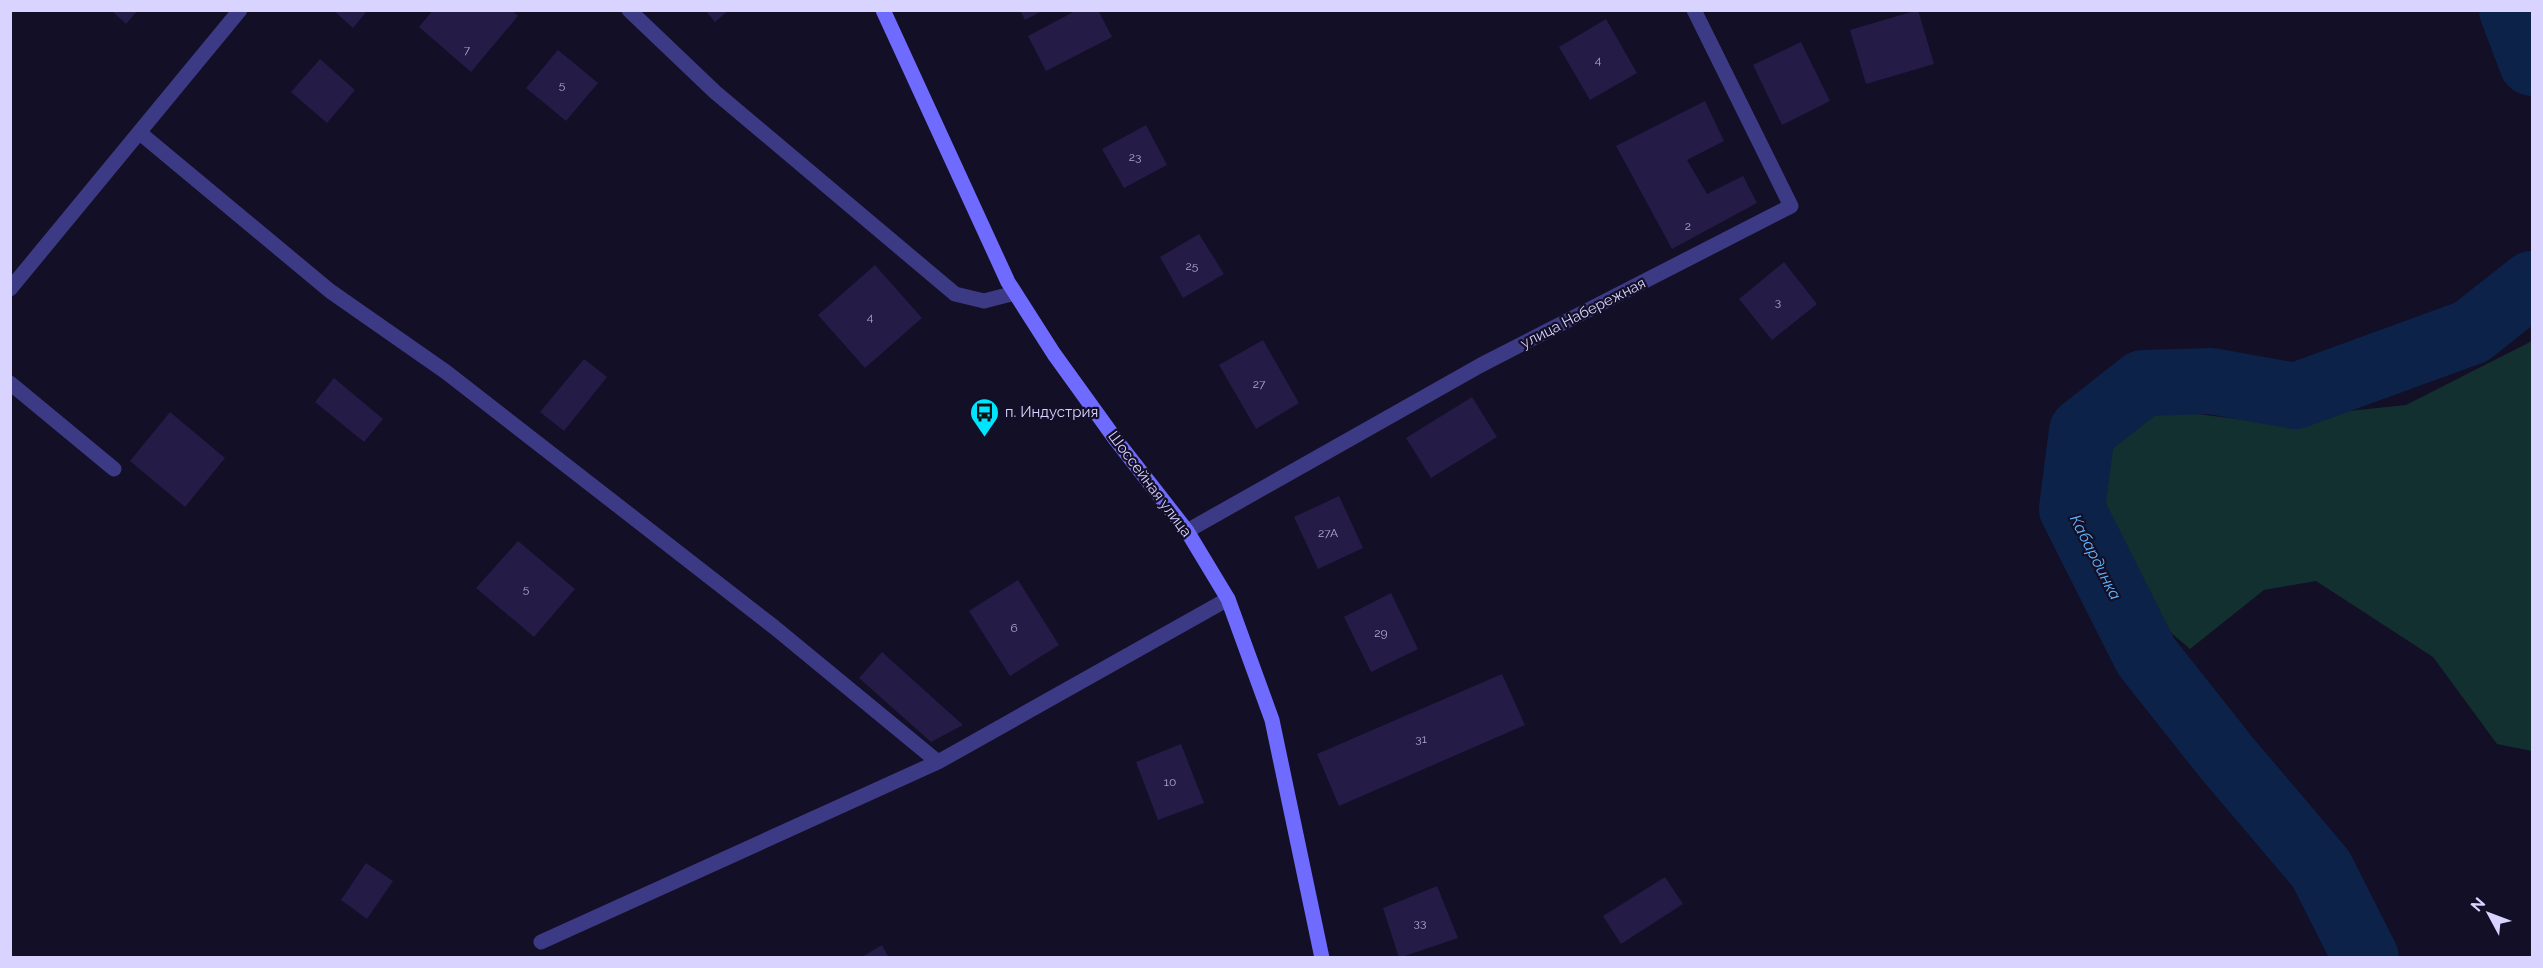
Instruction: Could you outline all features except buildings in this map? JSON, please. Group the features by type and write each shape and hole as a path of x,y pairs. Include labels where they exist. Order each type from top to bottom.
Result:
{"street":[{"name":"Шоссейная улица","path":"883,10 961,184 1015,293 1054,354 1187,531 1228,599 1272,720 1322,957"}],"lane":[{"path":"10,289 240,10"},
{"path":"629,10 714,92 955,294 984,301 1015,293"},
{"name":"улица Набережная","path":"1187,531 1481,365 1791,206 1694,10"},
{"path":"140,133 330,291 446,372 774,627 938,762"},
{"path":"10,383 114,469"},
{"path":"541,942 938,762 1228,599"}],"green space":[{"path":"2532,341 2532,751 2497,744 2433,657 2316,581 2264,590 2190,649 2118,587 2100,539 2112,438 2150,408 2253,421 2406,405"}],"waterway":[{"name":"Кабардинка","path":"2512,10 2532,63"},
{"name":"Кабардинка","path":"2366,958 2321,869 2226,757 2146,656 2072,509 2082,431 2143,383 2211,381 2295,396 2471,332 2532,284"}],"place":[{"name":"п. Индустрия","path":"984,438"}]}
